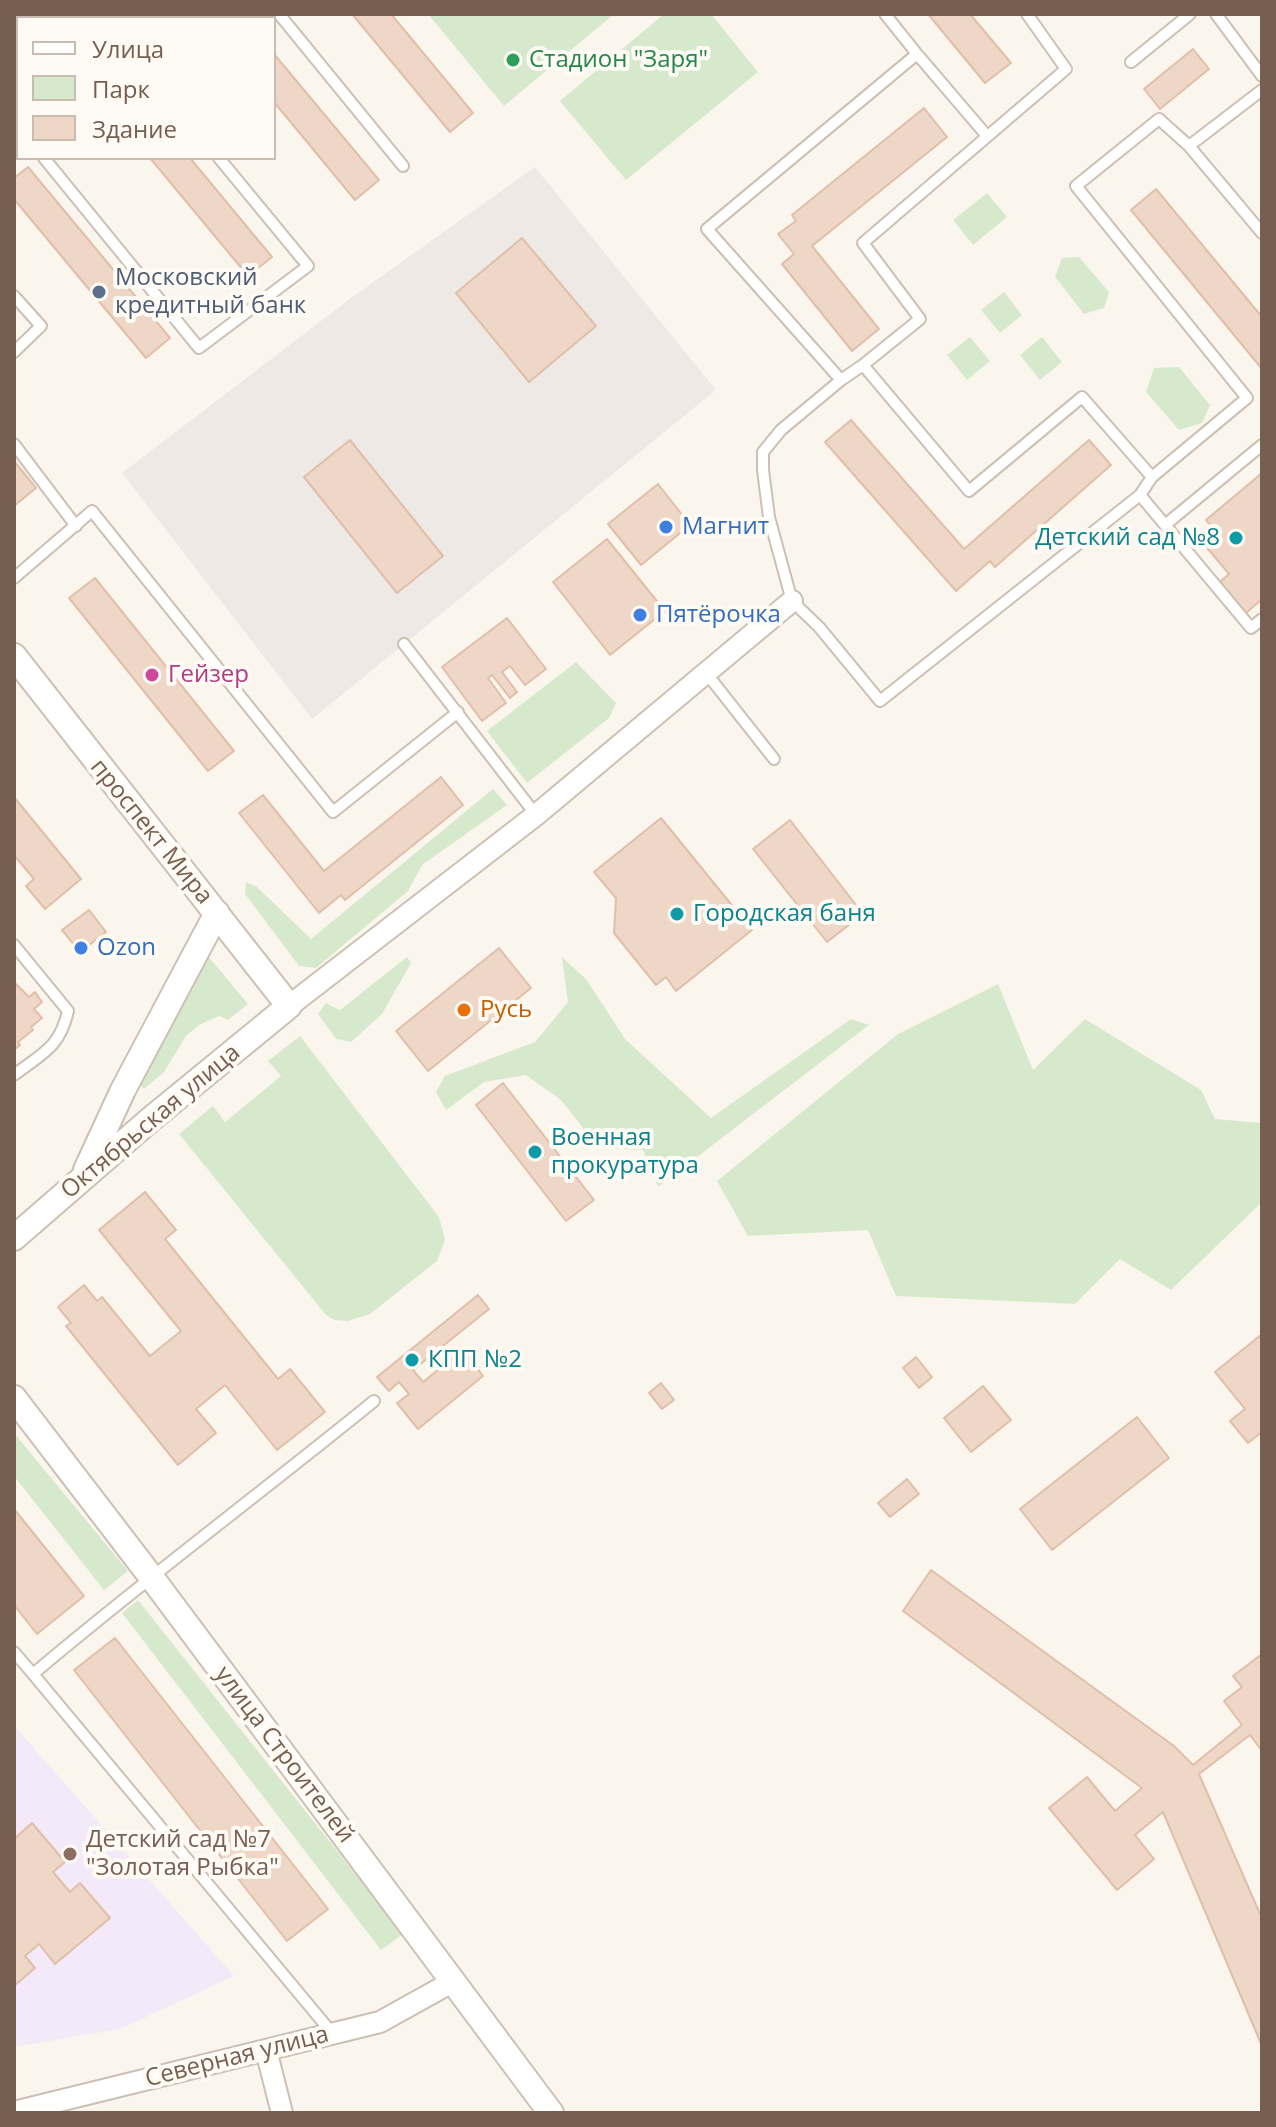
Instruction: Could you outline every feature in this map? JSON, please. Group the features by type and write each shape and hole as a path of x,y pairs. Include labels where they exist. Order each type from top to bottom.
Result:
{"street":[{"path":"289,1006 536,815 792,601"},
{"name":"проспект Мира","path":"14,656 289,1006"},
{"path":"82,1180 123,1090 217,913"},
{"name":"Октябрьская улица","path":"16,1232 289,1006"},
{"path":"123,1090 151,1119"},
{"name":"улица Строителей","path":"17,1408 152,1578 551,2113"},
{"name":"Северная улица","path":"14,2112 74,2106 266,2050 380,2022 452,1982"},
{"path":"266,2050 282,2113"}],"lane":[{"path":"279,14 403,166"},
{"path":"885,14 987,136"},
{"path":"1027,14 1066,69 863,243 920,319 781,430 763,452 769,517 792,601 819,627 880,701 1140,495 1152,477 1247,398 1076,186 1159,119 1189,146 1262,233"},
{"path":"1131,62 1190,14"},
{"path":"1216,14 1262,76"},
{"path":"841,380 707,229 917,54"},
{"path":"1189,146 1262,90"},
{"path":"46,160 199,348 308,266 221,160"},
{"path":"14,296 41,326 14,352"},
{"path":"863,365 969,491 1082,397 1152,477"},
{"path":"14,444 76,526"},
{"path":"1165,525 1262,445"},
{"path":"1140,495 1251,628 1262,619"},
{"path":"14,578 92,511 333,812 458,712"},
{"path":"404,644 536,815"},
{"path":"707,674 774,759"},
{"path":"14,945 68,1011 63,1034 14,1075"},
{"path":"33,1674 109,1610 374,1401"},
{"path":"14,1652 332,2033"}],"shaded area":[{"path":"535,167 716,390 312,719 122,473 351,298"},
{"name":"Детский сад №7 \"Золотая Рыбка\"","path":"17,1729 234,1976 120,2029 14,2047 14,1731"}],"green space":[{"name":"Стадион \"Заря\"","path":"428,14 614,14 504,106"},
{"path":"664,14 711,14 758,72 626,180 560,101"},
{"path":"987,193 1007,217 973,245 953,220"},
{"path":"1079,257 1109,292 1104,308 1084,314 1055,277 1062,258"},
{"path":"1004,292 1022,315 1000,333 981,310"},
{"path":"970,337 990,361 967,380 947,355"},
{"path":"1042,337 1062,362 1040,380 1020,355"},
{"path":"1179,367 1210,405 1202,423 1179,430 1146,392 1154,368"},
{"path":"576,662 616,703 609,718 527,783 487,731"},
{"path":"493,789 507,805 422,865 408,891 316,968 299,966 245,894 246,882 257,887 311,939"},
{"path":"208,956 248,1004 228,1020 219,1016 199,1025 186,1036 164,1072 144,1089 140,1085 143,1075"},
{"path":"407,957 411,963 382,1014 351,1042 336,1039 318,1014 326,1003 340,1010"},
{"path":"562,957 586,979 625,1039 711,1118 851,1019 869,1025 658,1187 643,1150 599,1148 561,1100 526,1075 484,1082 446,1110 436,1092 445,1076 535,1042 568,1002"},
{"path":"998,984 1033,1070 1085,1019 1201,1090 1215,1119 1262,1123 1262,1202 1171,1290 1120,1259 1075,1304 896,1296 868,1230 748,1236 717,1181 898,1034"},
{"path":"300,1036 439,1217 445,1240 437,1261 370,1314 348,1321 334,1320 326,1315 179,1134 213,1106 225,1122 281,1076 268,1061"},
{"path":"14,1433 128,1571 104,1590 14,1476"},
{"path":"138,1600 403,1934 381,1950 122,1613"}],"building":[{"path":"131,14 133,16 58,16"},
{"path":"352,14 391,14 473,113 450,132"},
{"path":"928,14 970,14 1011,63 985,83"},
{"path":"1193,49 1209,69 1160,109 1144,89"},
{"path":"276,56 379,180 355,200 276,104"},
{"path":"16,64 14,110 14,65"},
{"path":"924,108 947,137 812,246 879,329 852,351 782,264 794,254 778,234 796,221 792,215"},
{"path":"152,160 192,160 272,257 248,276"},
{"path":"28,167 170,338 146,358 14,199 14,178"},
{"path":"1156,189 1262,317 1262,369 1131,210"},
{"path":"522,238 596,326 529,382 456,293"},
{"path":"851,420 964,549 1089,440 1111,465 995,567 990,561 956,591 825,442"},
{"path":"350,440 443,556 397,593 304,477"},
{"path":"14,461 36,488 14,506"},
{"name":"Детский сад №8","path":"1262,473 1262,599 1246,613 1220,582 1229,574 1203,543 1216,532 1206,520"},
{"path":"658,484 690,525 641,565 608,524"},
{"path":"607,539 665,611 610,655 553,582"},
{"name":"Гейзер","path":"95,578 234,751 208,771 69,598"},
{"path":"507,618 546,669 525,685 510,666 502,672 517,692 510,698 492,675 488,678 506,703 482,721 442,667"},
{"path":"441,777 463,805 345,900 341,895 319,913 239,813 263,795 324,871"},
{"path":"14,797 81,879 45,909 26,886 34,879 14,855"},
{"name":"Городская баня","path":"661,818 752,930 676,991 666,977 656,985 614,933 616,898 594,872"},
{"name":"Городская баня","path":"790,820 863,914 827,942 753,849"},
{"path":"89,910 106,932 80,952 62,930"},
{"name":"Русь","path":"499,948 531,988 428,1071 396,1031"},
{"path":"14,982 29,997 35,992 42,1002 34,1009 42,1018 14,1050"},
{"name":"Военная прокуратура","path":"503,1083 594,1200 566,1221 476,1105"},
{"path":"145,1192 176,1230 165,1239 278,1379 290,1369 325,1412 277,1450 225,1385 196,1409 216,1433 178,1465 66,1326 71,1323 58,1307 84,1285 97,1301 102,1297 150,1356 181,1331 99,1230"},
{"name":"КПП №2","path":"478,1295 489,1309 413,1370 423,1382 463,1350 483,1376 418,1429 397,1403 409,1394 399,1382 389,1391 377,1377"},
{"path":"1262,1334 1262,1432 1248,1443 1230,1421 1245,1409 1215,1372"},
{"path":"916,1357 932,1377 919,1388 903,1368"},
{"path":"661,1383 674,1400 662,1409 649,1393"},
{"path":"983,1386 1011,1420 971,1452 944,1418"},
{"path":"1137,1417 1169,1458 1052,1550 1020,1509"},
{"path":"907,1479 919,1494 890,1517 878,1503"},
{"path":"14,1509 84,1596 37,1634 14,1605"},
{"path":"931,1570 1174,1746 1193,1765 1242,1725 1224,1701 1242,1687 1233,1676 1262,1654 1262,1751 1250,1735 1199,1774 1262,1913 1262,2046 1163,1812 1135,1835 1154,1859 1117,1890 1049,1808 1087,1777 1115,1811 1142,1788 903,1611"},
{"path":"115,1638 328,1909 287,1941 74,1670"},
{"path":"32,1823 65,1862 53,1872 70,1892 80,1883 110,1918 55,1964 39,1944 25,1956 35,1968 14,1986 14,1839"}],"place":[{"name":"Стадион \"Заря\"","path":"513,60"},
{"name":"Московский кредитный банк","path":"99,292"},
{"name":"Магнит","path":"666,527"},
{"name":"Детский сад №8","path":"1236,538"},
{"name":"Пятёрочка","path":"640,615"},
{"name":"Гейзер","path":"152,675"},
{"name":"Городская баня","path":"677,914"},
{"name":"Ozon","path":"81,948"},
{"name":"Русь","path":"464,1010"},
{"name":"Военная прокуратура","path":"535,1152"},
{"name":"КПП №2","path":"412,1360"},
{"name":"Детский сад №7 \"Золотая Рыбка\"","path":"70,1854"}]}
